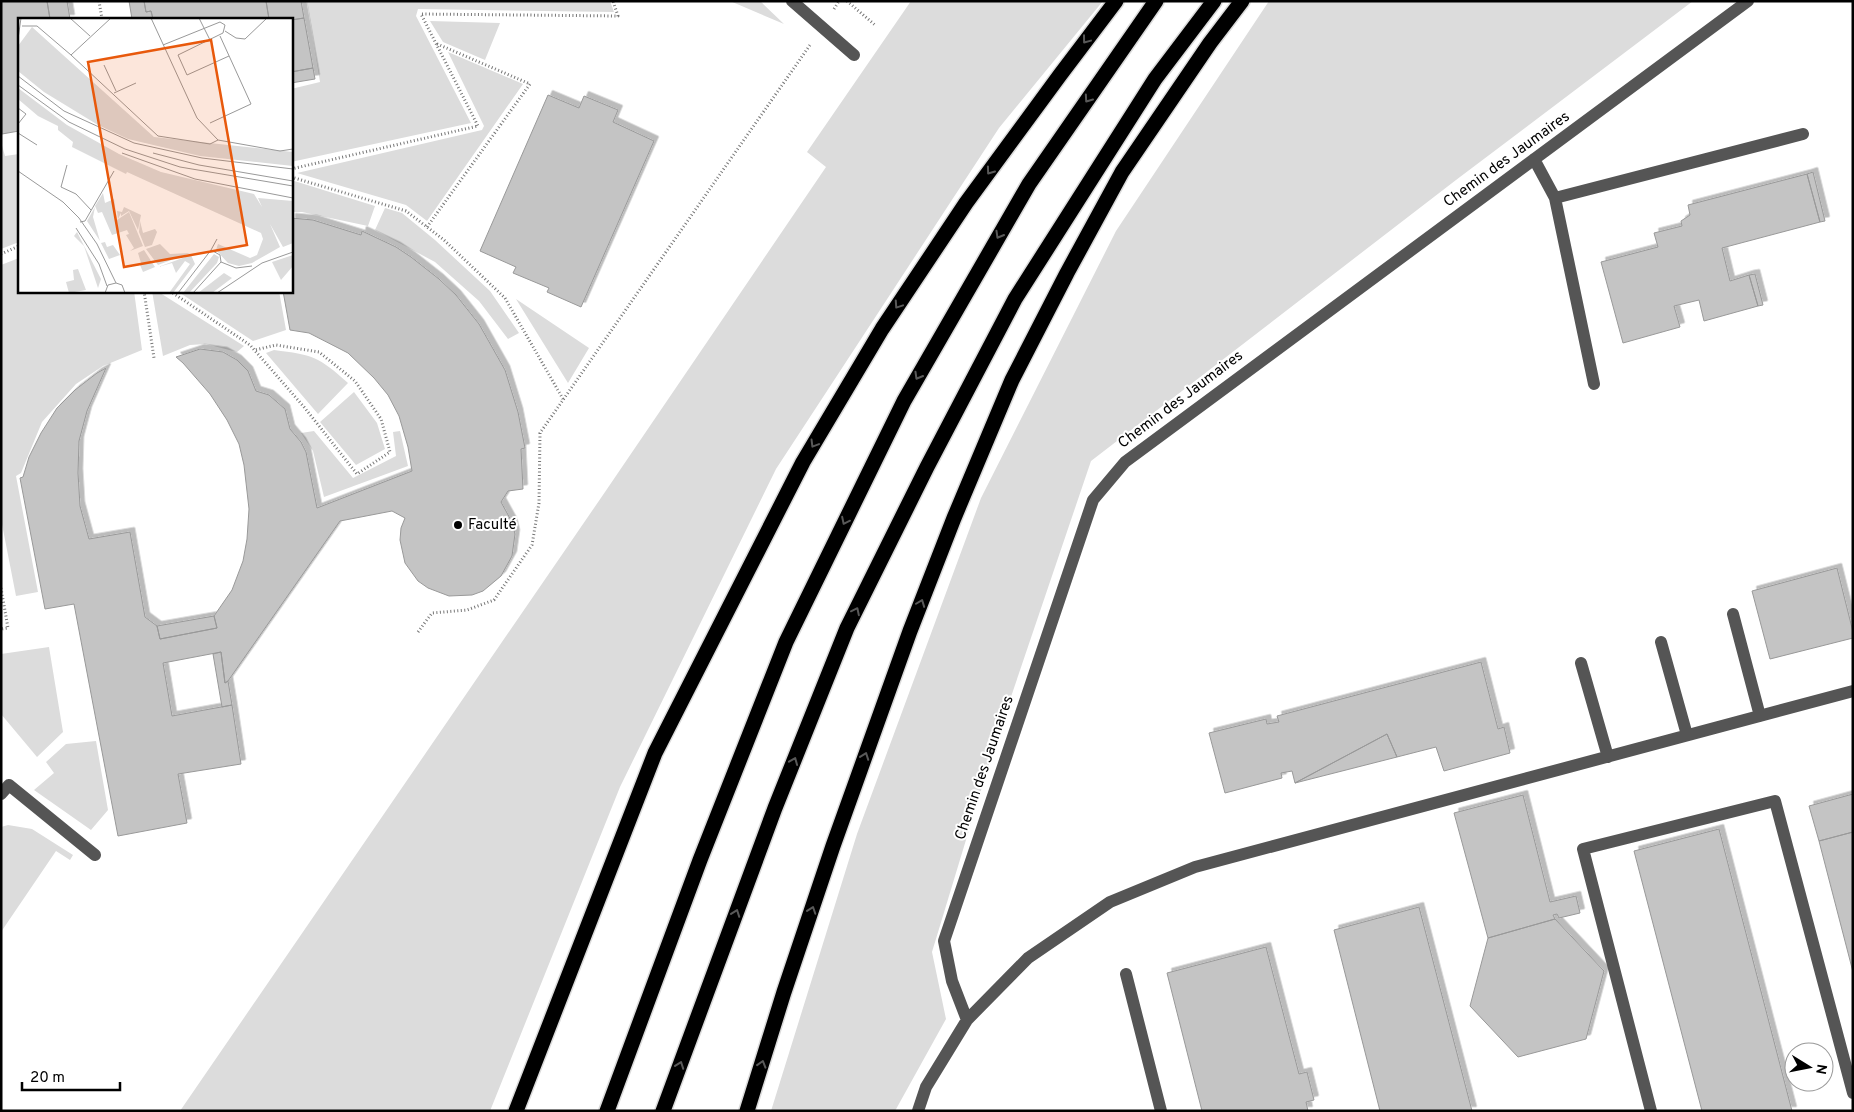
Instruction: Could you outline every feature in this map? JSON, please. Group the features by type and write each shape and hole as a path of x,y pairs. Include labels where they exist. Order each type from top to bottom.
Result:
{"highway":[{"path":"516,1111 655,753 803,462 882,329 966,203 1116,1"},
{"path":"607,1111 700,860 786,642 904,401 1028,184 1156,1"},
{"path":"663,1111 775,808 847,628 922,476 1015,299 1155,79 1214,1"},
{"path":"747,1111 784,992 830,855 910,631 954,518 1012,380 1122,172 1210,43 1242,1"}],"street":[{"path":"792,1 854,55"},
{"name":"Chemin des Jaumaires","path":"967,1020 952,981 944,941 1093,500 1125,462 1748,1"},
{"path":"1555,198 1802,134"},
{"path":"1534,159 1555,198 1594,384"},
{"path":"1733,614 1760,716"},
{"path":"1661,642 1687,735"},
{"path":"1581,663 1608,757"},
{"path":"918,1111 926,1087 967,1020 1028,958 1110,902 1195,867 1853,691"},
{"path":"4,785 95,855"},
{"path":"1651,1111 1582,849 1775,802 1853,1093"},
{"path":"1126,974 1161,1111"}],"path":[{"path":"99,1 102,18"},
{"path":"292,169 478,126 420,14 618,16 613,1"},
{"path":"418,632 432,613 467,610 494,600 532,545 539,503 540,433 839,1"},
{"path":"847,1 875,25"},
{"path":"427,227 530,84 435,43"},
{"path":"292,177 406,211 444,240 505,298 563,399"},
{"path":"1,254 18,246"},
{"path":"144,292 154,358"},
{"path":"171,292 250,345 254,350 304,407 356,474 390,452 381,420 355,381 319,352 276,345 254,350"},
{"path":"1,588 8,628 1,629"}],"shaded area":[{"path":"307,1 610,1 614,12 418,9 416,16 471,123 292,162 292,89 320,82"},
{"path":"730,1 760,1 784,24"},
{"path":"911,1 1103,1 999,128 776,469 620,787 490,1111 180,1111 826,167 807,152"},
{"path":"1269,1 1693,1 1456,180 1091,461 996,741 932,952 946,1019 895,1111 771,1111 857,834 981,498 1116,231"},
{"path":"430,21 500,23 485,60 443,42"},
{"path":"448,52 523,84 427,221 406,205 297,173 482,130 484,126"},
{"path":"1,142 5,156 18,154 18,242 1,249"},
{"path":"292,180 375,206 368,226 302,212 292,212"},
{"path":"385,208 402,213 435,240 490,291 519,333 508,339 479,301 435,262 375,230"},
{"path":"18,258 18,292 134,292 142,350 103,366 76,384 42,422 21,473 16,476 38,592 16,596 1,519 1,265"},
{"path":"152,292 159,292 244,346 237,352 206,344 190,345 163,356"},
{"path":"179,292 279,292 286,330 253,341"},
{"path":"516,299 589,348 568,383"},
{"path":"274,350 298,353 314,358 329,367 348,383 318,414 266,353"},
{"path":"354,392 377,423 385,449 356,465 320,422"},
{"path":"314,431 353,478 396,456 393,432 400,431 408,466 324,497 313,451 301,433"},
{"path":"49,647 63,732 37,757 1,714 1,654"},
{"path":"96,741 108,810 91,830 34,790 54,773 46,762 66,744"},
{"path":"8,825 32,829 73,855 70,860 56,851 1,932 1,827"}],"building":[{"path":"1,1 47,1 50,18 18,18 18,131 2,134"},
{"path":"47,1 67,1 70,18 50,18"},
{"path":"129,1 144,1 146,12 151,11 153,18 132,18"},
{"path":"144,1 266,1 269,18 153,18 151,11 146,12"},
{"path":"266,1 301,1 304,18 292,20 292,18 269,18"},
{"path":"304,18 313,68 292,72 292,20"},
{"path":"313,68 315,79 292,83 292,72"},
{"path":"548,95 579,108 584,96 618,110 613,122 654,141 581,307 547,292 549,288 513,273 516,267 480,251"},
{"path":"1813,172 1825,221 1820,222 1807,174"},
{"path":"1807,174 1820,222 1722,248 1730,281 1749,275 1758,306 1704,321 1699,300 1674,306 1680,327 1623,343 1601,262 1658,247 1654,233 1682,226 1681,221 1690,215 1688,205"},
{"name":"Faculté","path":"292,218 313,220 361,235 362,231 396,247 411,257 456,295 479,324 505,370 518,412 525,448 521,449 523,489 508,491 501,502 512,522 515,534 512,556 501,576 483,591 472,595 449,596 428,588 418,581 405,563 400,540 401,528 405,518 392,511 340,521 228,681 225,683 221,652 163,663 172,716 232,705 241,764 178,774 187,823 118,836 74,604 45,609 20,478 23,477 29,457 41,433 57,408 75,390 106,368 87,411 79,441 80,506 89,539 130,532 145,617 157,626 160,639 217,628 214,616 232,590 243,561 247,539 249,509 244,465 239,444 227,420 210,394 176,357 200,349 223,352 237,360 248,371 256,391 269,395 285,409 290,429 301,442 306,452 317,508 412,471 408,447 399,416 388,395 374,378 348,353 309,333 290,330 283,292 292,292"},
{"path":"1755,274 1763,305 1758,306 1749,275"},
{"path":"1837,568 1853,638 1770,659 1752,591"},
{"path":"214,616 217,628 160,639 157,626"},
{"path":"221,652 225,683 228,681 232,705 222,707 213,654"},
{"path":"1481,662 1498,729 1504,727 1510,753 1444,771 1436,747 1397,757 1387,734 1295,783 1292,771 1281,773 1282,778 1225,793 1209,733 1266,719 1267,724 1279,722 1277,716"},
{"path":"1387,734 1397,757 1295,783"},
{"path":"1853,794 1853,832 1819,841 1809,806"},
{"path":"1523,795 1550,902 1576,896 1580,913 1559,918 1557,914 1553,915 1555,919 1488,938 1454,813"},
{"path":"1719,829 1784,1080 1784,1092 1787,1092 1792,1111 1702,1111 1634,851"},
{"path":"1853,832 1853,972 1819,841"},
{"path":"1419,907 1472,1111 1380,1111 1334,930"},
{"path":"1555,919 1604,971 1586,1039 1518,1057 1470,1006 1488,938"},
{"path":"1266,947 1299,1074 1307,1072 1314,1100 1306,1102 1308,1111 1202,1111 1167,973"}],"place":[{"name":"Faculté","path":"458,525"}]}
